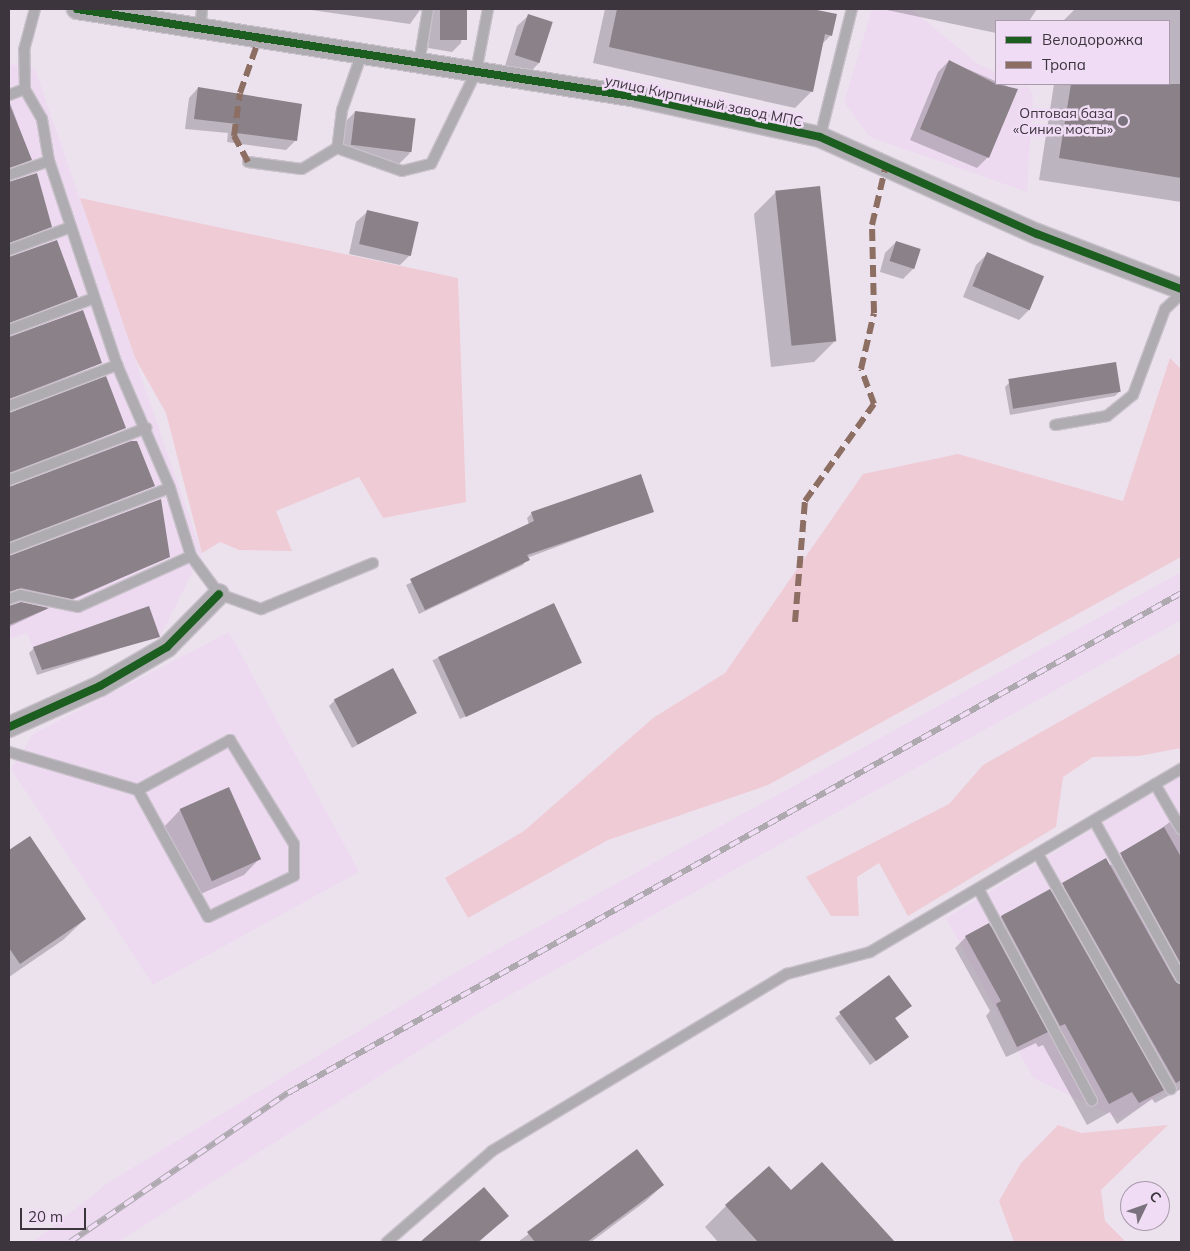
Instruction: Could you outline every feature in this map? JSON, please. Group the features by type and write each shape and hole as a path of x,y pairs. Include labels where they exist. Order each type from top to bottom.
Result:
{"street":[{"name":"улица Кирпичный завод МПС","path":"77,9 362,52 637,97 820,137 1037,234 1181,289"},
{"path":"9,727 100,686 167,648 219,594"}],"lane":[{"path":"35,9 24,50 25,89 42,119 49,161 94,298 117,365 146,428 170,488 191,556 219,594 261,609 373,563"},
{"path":"200,29 202,9"},
{"path":"419,62 428,9"},
{"path":"337,148 402,171 431,164 476,72 488,9"},
{"path":"820,137 852,9"},
{"path":"337,148 342,110 362,52"},
{"path":"9,95 25,89"},
{"path":"248,162 302,169 337,148"},
{"path":"9,175 49,161"},
{"path":"9,250 71,227"},
{"path":"1055,425 1107,416 1133,395 1165,309 1181,294"},
{"path":"9,330 94,298"},
{"path":"9,406 117,365"},
{"path":"9,480 146,428"},
{"path":"9,549 170,488"},
{"path":"9,600 20,595 78,607 191,556"},
{"path":"9,752 138,790 208,917 294,876 294,844 230,740 138,790"},
{"path":"387,1242 492,1150 770,984 787,974 870,952 1039,856 1181,769"},
{"path":"1155,784 1181,829"},
{"path":"1095,822 1181,978"},
{"path":"1039,856 1172,1089"},
{"path":"979,890 1092,1101"}],"shaded area":[{"path":"872,9 911,9 978,64 995,72 995,85 1029,87 1033,95 1027,192 870,137 844,102"},
{"path":"9,64 35,69 202,553 160,637 42,670 27,633 9,639"},
{"path":"80,198 458,278 466,502 383,518 359,477 276,511 292,551 239,550 220,542 202,553 166,413 135,358"},
{"path":"1170,358 1181,369 1181,557 768,785 608,840 468,918 445,878 524,831 653,718 725,673 863,474 958,454 1123,501"},
{"path":"1181,572 1181,620 480,1012 118,1242 33,1242 109,1182 456,972"},
{"path":"229,632 359,872 153,985 11,769 33,734"},
{"path":"1181,653 1181,748 1139,756 1093,757 1063,777 1056,827 908,916 879,863 857,877 859,916 831,916 806,877 949,804 983,765"},
{"path":"1181,775 1181,1082 1119,1119 1033,1078 946,918"},
{"path":"1058,1125 1081,1133 1168,1125 1101,1190 1105,1221 1126,1242 1014,1242 999,1201 1021,1163"}],"building":[{"path":"440,9 467,9 467,40 440,40"},
{"path":"617,9 812,9 837,14 832,36 825,34 813,92 609,47"},
{"path":"528,14 553,22 539,63 515,55"},
{"path":"949,60 995,85 1018,89 989,158 920,129"},
{"name":"Оптовая база «Синие мосты»","path":"1181,84 1181,178 1059,158 1071,85"},
{"path":"198,87 302,104 297,141 236,133 237,124 194,119"},
{"path":"9,103 32,160 9,168"},
{"path":"355,111 416,118 411,152 351,145"},
{"path":"37,173 52,227 9,243 9,182"},
{"path":"820,186 836,341 792,346 775,191"},
{"path":"367,210 419,222 411,256 359,244"},
{"path":"57,240 78,297 9,323 9,257"},
{"path":"896,241 921,249 914,269 890,261"},
{"path":"987,252 1044,276 1030,310 973,286"},
{"path":"83,310 102,363 9,399 9,337"},
{"path":"1116,362 1121,392 1013,409 1008,379"},
{"path":"106,376 126,428 9,473 9,413"},
{"path":"131,441 137,441 155,486 9,542 9,487"},
{"path":"641,474 654,512 527,555 530,560 425,610 410,579 534,521 531,512"},
{"path":"161,499 170,557 72,599 21,588 9,592 9,556"},
{"path":"21,602 49,608 9,625 9,606"},
{"path":"554,603 582,663 466,717 438,657"},
{"path":"149,606 160,637 42,670 33,647"},
{"path":"393,668 417,713 358,744 334,699"},
{"path":"229,787 261,859 212,881 180,809"},
{"path":"1164,827 1181,857 1181,964 1120,853"},
{"path":"30,836 86,919 20,964 9,948 9,850"},
{"path":"1106,858 1175,981 1181,985 1181,1080 1176,1083 1062,883"},
{"path":"1050,889 1164,1090 1139,1103 1132,1092 1109,1104 1065,1024 1060,1026 1001,916"},
{"path":"989,923 1048,1032 1017,1047 996,1004 1001,1001 965,936"},
{"path":"889,975 912,1006 895,1018 909,1037 876,1061 839,1012"},
{"path":"637,1149 664,1185 587,1242 535,1242 527,1232"},
{"path":"822,1162 895,1242 758,1242 725,1205 769,1166 791,1190"},
{"path":"484,1187 509,1216 478,1242 420,1242"}],"railway":[{"path":"70,1242 288,1093 1181,593"}],"marked path":[{"path":"248,162 234,136 240,93 259,39"},
{"path":"795,622 805,501 874,404 861,369 874,313 872,225 886,165"}],"cycle path":[{"path":"77,9 637,97 820,137 1037,234 1181,289"},
{"path":"9,727 100,686 167,647 219,594"}],"place":[{"name":"Оптовая база «Синие мосты»","path":"1123,121"}]}
